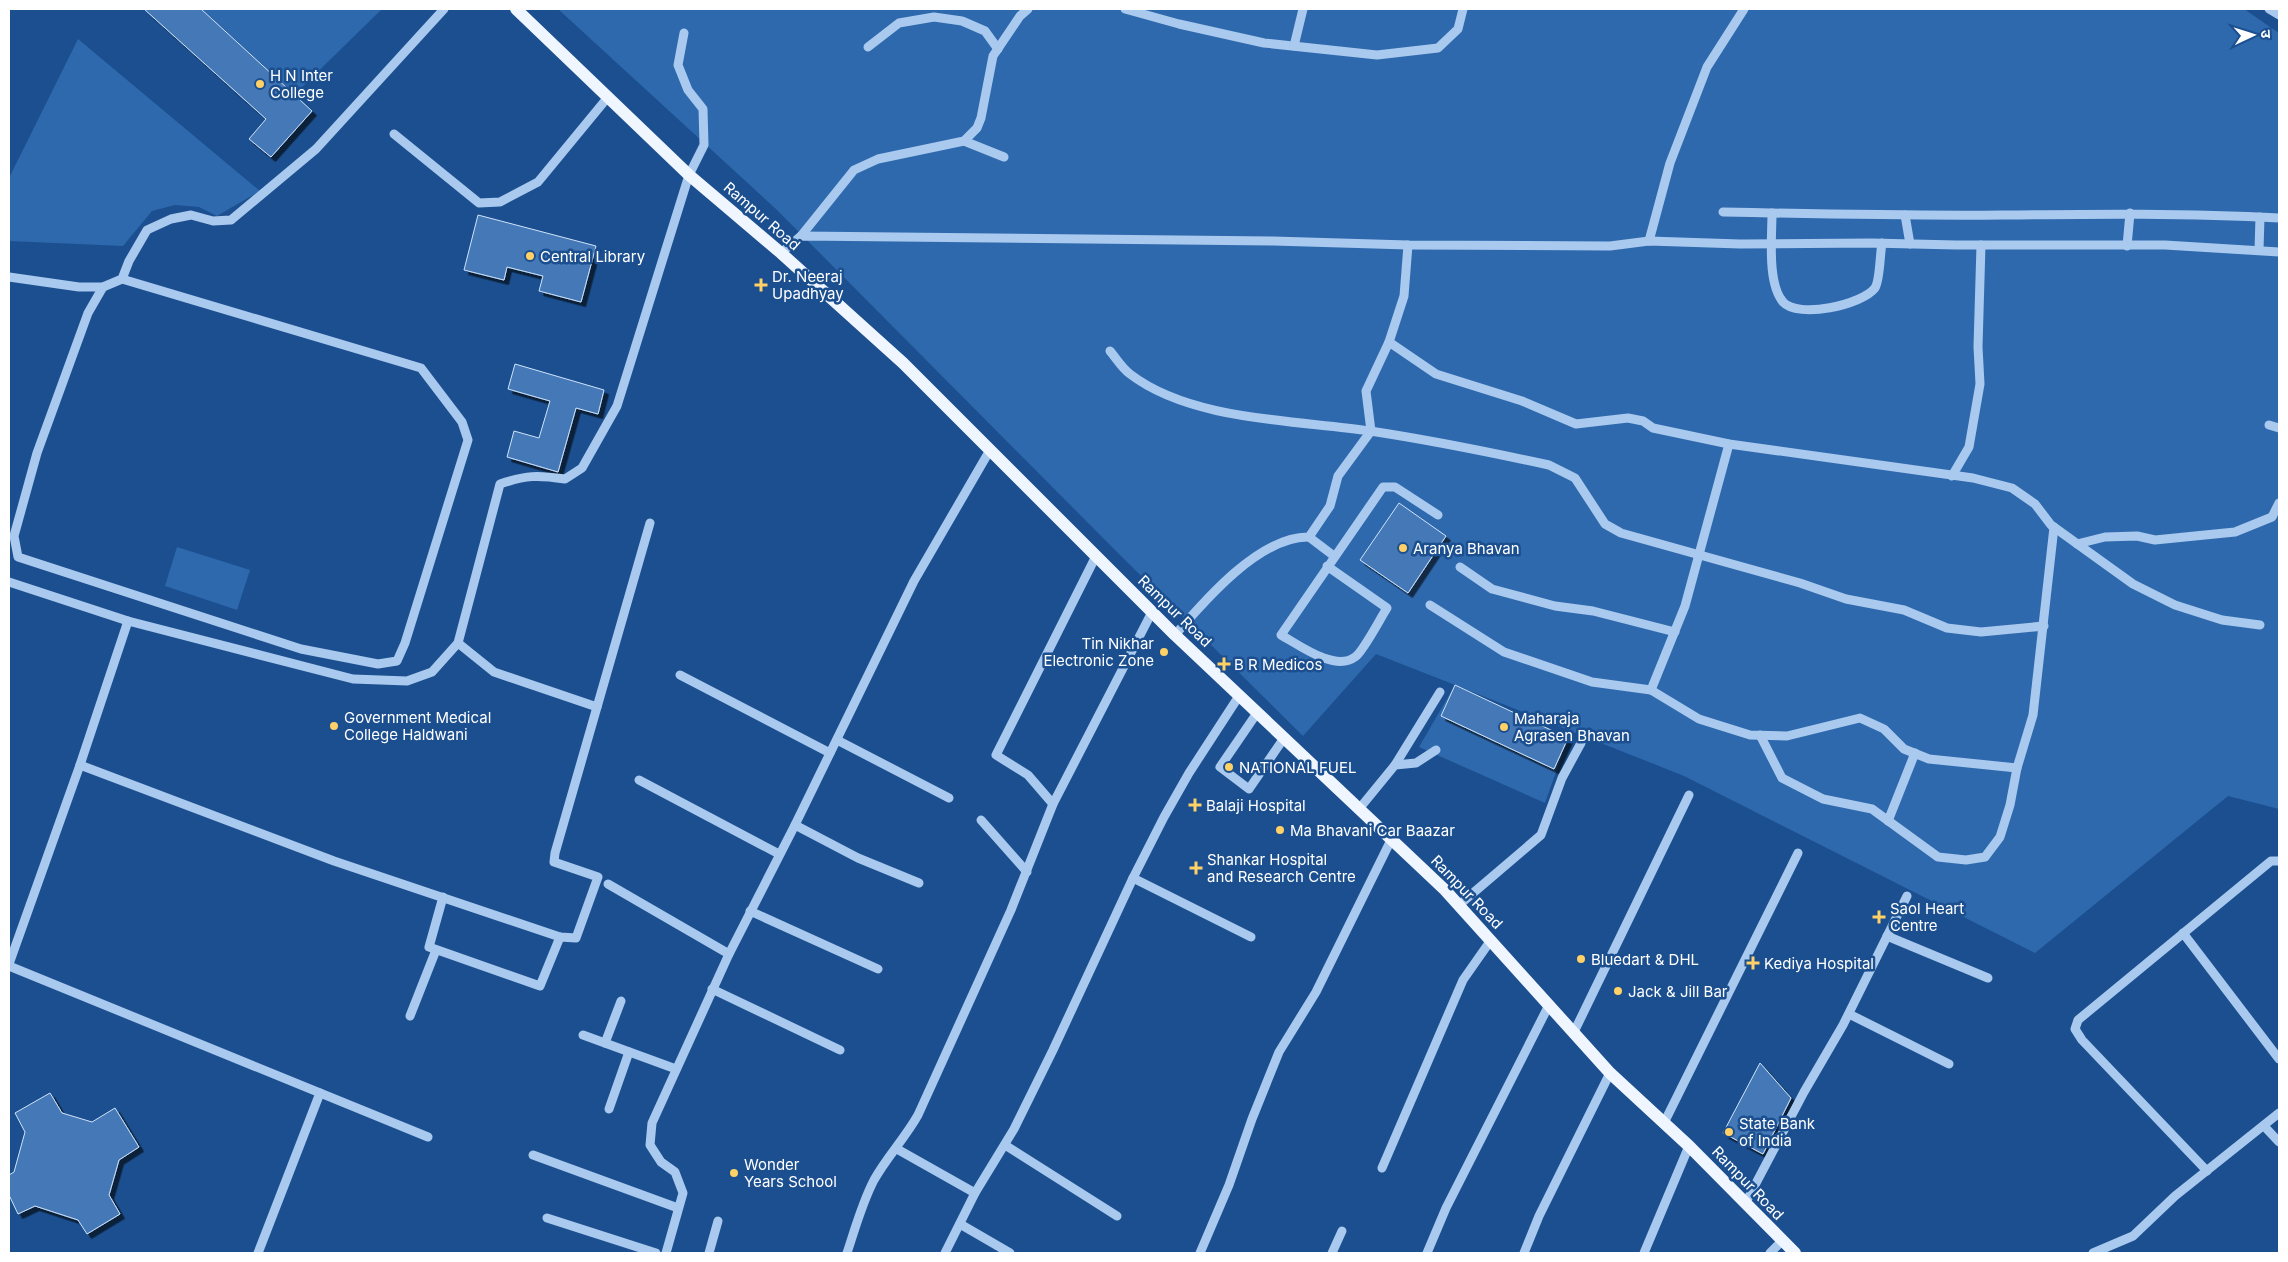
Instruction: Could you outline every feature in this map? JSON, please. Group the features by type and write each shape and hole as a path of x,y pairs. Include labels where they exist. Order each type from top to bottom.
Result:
{"main road":[{"name":"Rampur Road","path":"516,9 689,175 781,253 903,363 1175,635 1459,905 1610,1073 1689,1146 1795,1253"}],"street":[{"path":"122,279 129,261 147,230 171,219 190,215 213,221 231,220 316,149 444,9"},
{"path":"781,253 801,236 854,170 878,159 964,141 977,128 981,118 993,56 1020,16 1028,9"},
{"path":"1125,9 1179,24 1264,43 1377,55 1438,48 1458,30 1463,9"},
{"path":"1294,46 1304,9"},
{"path":"1649,241 1670,163 1707,67 1744,9"},
{"path":"2269,9 2279,15"},
{"path":"868,47 899,23 934,17 962,21 985,31 998,49"},
{"path":"9,582 128,621 353,679 407,681 432,672 458,643 500,484 524,476 565,479 582,468 617,406 689,175 704,145 703,109 688,90 678,65 684,33"},
{"path":"394,134 479,203 500,202 538,182 608,97"},
{"path":"964,141 1004,157"},
{"path":"1723,212 1905,215 2130,213 2279,218"},
{"path":"1772,213 1774,287 1784,303 1795,310 1847,305 1867,296 1876,286 1882,243"},
{"path":"2127,246 2130,213"},
{"path":"1905,215 1910,244"},
{"path":"2260,217 2260,250"},
{"path":"801,236 1273,241 1408,245 1610,246 1649,241 1772,244 1882,243 1981,246 2165,245 2279,252"},
{"path":"1309,537 1330,506 1338,476 1371,431 1366,391 1390,342 1404,296 1408,245"},
{"path":"1952,476 1969,447 1980,384 1978,347 1981,246"},
{"path":"9,277 79,287 103,287 122,279 421,368 462,422 468,440 405,643 396,661 378,664 300,649 18,557 14,536 37,453 88,313 103,287"},
{"path":"1390,342 1436,374 1522,401 1576,424 1628,418 1643,422 1653,428 1729,444 1973,478 2012,488 2035,504 2054,527 2133,584 2175,606 2222,620 2260,625"},
{"path":"1110,351 1129,374 1168,396 1255,418 1305,422 1371,431 1548,465 1575,478 1605,524 1621,533 1800,583 1846,599 1904,610 1947,628 1981,632 2044,626"},
{"path":"2269,425 2279,428"},
{"path":"1651,690 1685,606 1729,444"},
{"path":"666,1253 683,1193 675,1172 661,1162 650,1146 652,1123 712,989 795,825 914,581 990,450"},
{"path":"1327,566 1387,608 1356,657 1340,663 1323,658 1281,635 1327,566 1383,487 1395,486 1438,515"},
{"path":"2078,544 2105,537 2137,536 2154,540 2235,532 2276,519 2279,502"},
{"path":"80,765 334,861 560,936 576,938 598,877 554,862 650,524"},
{"path":"1760,735 1782,778 1823,800 1872,809 1938,857 1966,860 1985,857 2000,837 2010,805 2017,768 2033,715 2054,527"},
{"path":"1175,635 1193,613 1227,580 1256,556 1280,543 1297,537 1309,537 1334,556"},
{"path":"1053,804 1028,775 996,755 1096,556"},
{"path":"1460,566 1492,589 1556,606 1593,611 1675,632"},
{"path":"1430,605 1504,652 1592,682 1651,690 1699,719 1750,735 1787,736 1860,718 1884,729 1904,749 1916,753 1938,760 2017,768"},
{"path":"847,1253 865,1199 874,1180 918,1115 1027,872 1053,804 1152,612"},
{"path":"128,621 80,765 9,966 428,1137"},
{"path":"458,643 494,672 597,707"},
{"path":"680,675 830,753"},
{"path":"1359,809 1395,765 1440,692"},
{"path":"945,1253 975,1193 1005,1145 1053,1050 1133,878 1189,773 1239,696"},
{"path":"1257,713 1220,768 1249,789 1284,738"},
{"path":"836,740 949,798"},
{"path":"1459,905 1541,835 1562,778 1581,743"},
{"path":"1395,765 1416,763 1436,750"},
{"path":"1888,822 1916,753"},
{"path":"639,780 779,854"},
{"path":"1574,1032 1689,795"},
{"path":"981,820 1027,872"},
{"path":"795,825 858,858 919,883"},
{"path":"1200,1253 1229,1185 1249,1126 1279,1052 1320,985 1391,840"},
{"path":"1664,1123 1798,853"},
{"path":"2207,1171 2082,1040 2075,1029 2078,1020 2183,933 2271,861 2279,861"},
{"path":"1133,878 1251,937"},
{"path":"608,884 729,954"},
{"path":"1745,1204 1804,1092 1849,1014 1907,896"},
{"path":"442,897 429,947 540,986 560,936"},
{"path":"750,911 878,969"},
{"path":"2183,933 2279,1059"},
{"path":"1887,936 1988,978"},
{"path":"1382,1168 1463,980 1491,940"},
{"path":"410,1016 436,950"},
{"path":"712,989 840,1050"},
{"path":"605,1043 621,1001"},
{"path":"1428,1253 1446,1208 1549,1005"},
{"path":"1849,1014 1949,1064"},
{"path":"583,1035 676,1069"},
{"path":"609,1109 629,1052"},
{"path":"1524,1253 1539,1216 1610,1073"},
{"path":"258,1253 320,1093"},
{"path":"2093,1253 2133,1236 2175,1196 2279,1113"},
{"path":"2264,1126 2279,1142"},
{"path":"1005,1145 1117,1216"},
{"path":"1644,1253 1689,1146"},
{"path":"897,1148 975,1193"},
{"path":"532,1155 678,1208"},
{"path":"547,1218 656,1253"},
{"path":"708,1253 718,1221"},
{"path":"960,1224 1010,1253"},
{"path":"1332,1253 1342,1231"},
{"path":"1770,1253 1782,1241"}],"shaded area":[{"path":"201,9 382,9 294,95"},
{"path":"558,9 2244,9 2279,33 2279,809 2228,796 2035,953 1684,776 1376,654 1303,736 777,210"},
{"path":"78,39 260,191 217,216 199,207 175,205 152,211 123,246 9,241 9,178"},
{"path":"177,547 250,570 237,610 165,586"},
{"path":"1455,685 1441,716 1553,769 1568,738 1545,803 1419,747"}],"building":[{"path":"144,9 201,9 312,111 271,157 249,139 266,119"},
{"name":"Central Library","path":"478,215 596,246 581,302 539,291 543,276 507,267 504,280 464,270"},
{"path":"515,364 604,390 598,414 576,408 558,472 507,457 514,431 539,438 550,401 508,389"},
{"name":"Aranya Bhavan","path":"1399,503 1446,536 1408,593 1360,560"},
{"name":"Maharaja Agrasen Bhavan","path":"1455,685 1568,738 1554,769 1441,716"},
{"path":"1760,1063 1791,1098 1763,1154 1723,1133"},
{"path":"50,1093 62,1113 92,1122 115,1108 139,1147 119,1160 109,1195 120,1214 87,1234 78,1220 35,1206 18,1214 9,1195 9,1175 14,1172 25,1132 15,1113"}],"place":[{"name":"H N Inter College","path":"260,84"},
{"name":"Central Library","path":"530,256"},
{"name":"Dr. Neeraj Upadhyay","path":"761,285"},
{"name":"Aranya Bhavan","path":"1403,548"},
{"name":"Tin Nikhar Electronic Zone","path":"1164,652"},
{"name":"B R Medicos","path":"1224,664"},
{"name":"Government Medical College Haldwani","path":"334,726"},
{"name":"Maharaja Agrasen Bhavan","path":"1504,727"},
{"name":"NATIONAL FUEL","path":"1229,767"},
{"name":"Balaji Hospital","path":"1195,805"},
{"name":"Ma Bhavani Car Baazar","path":"1280,830"},
{"name":"Shankar Hospital and Research Centre","path":"1196,868"},
{"name":"Saol Heart Centre","path":"1879,917"},
{"name":"Bluedart & DHL","path":"1581,959"},
{"name":"Kediya Hospital","path":"1753,963"},
{"name":"Jack & Jill Bar","path":"1618,991"},
{"name":"State Bank of India","path":"1729,1132"},
{"name":"Wonder Years School","path":"734,1173"}]}
